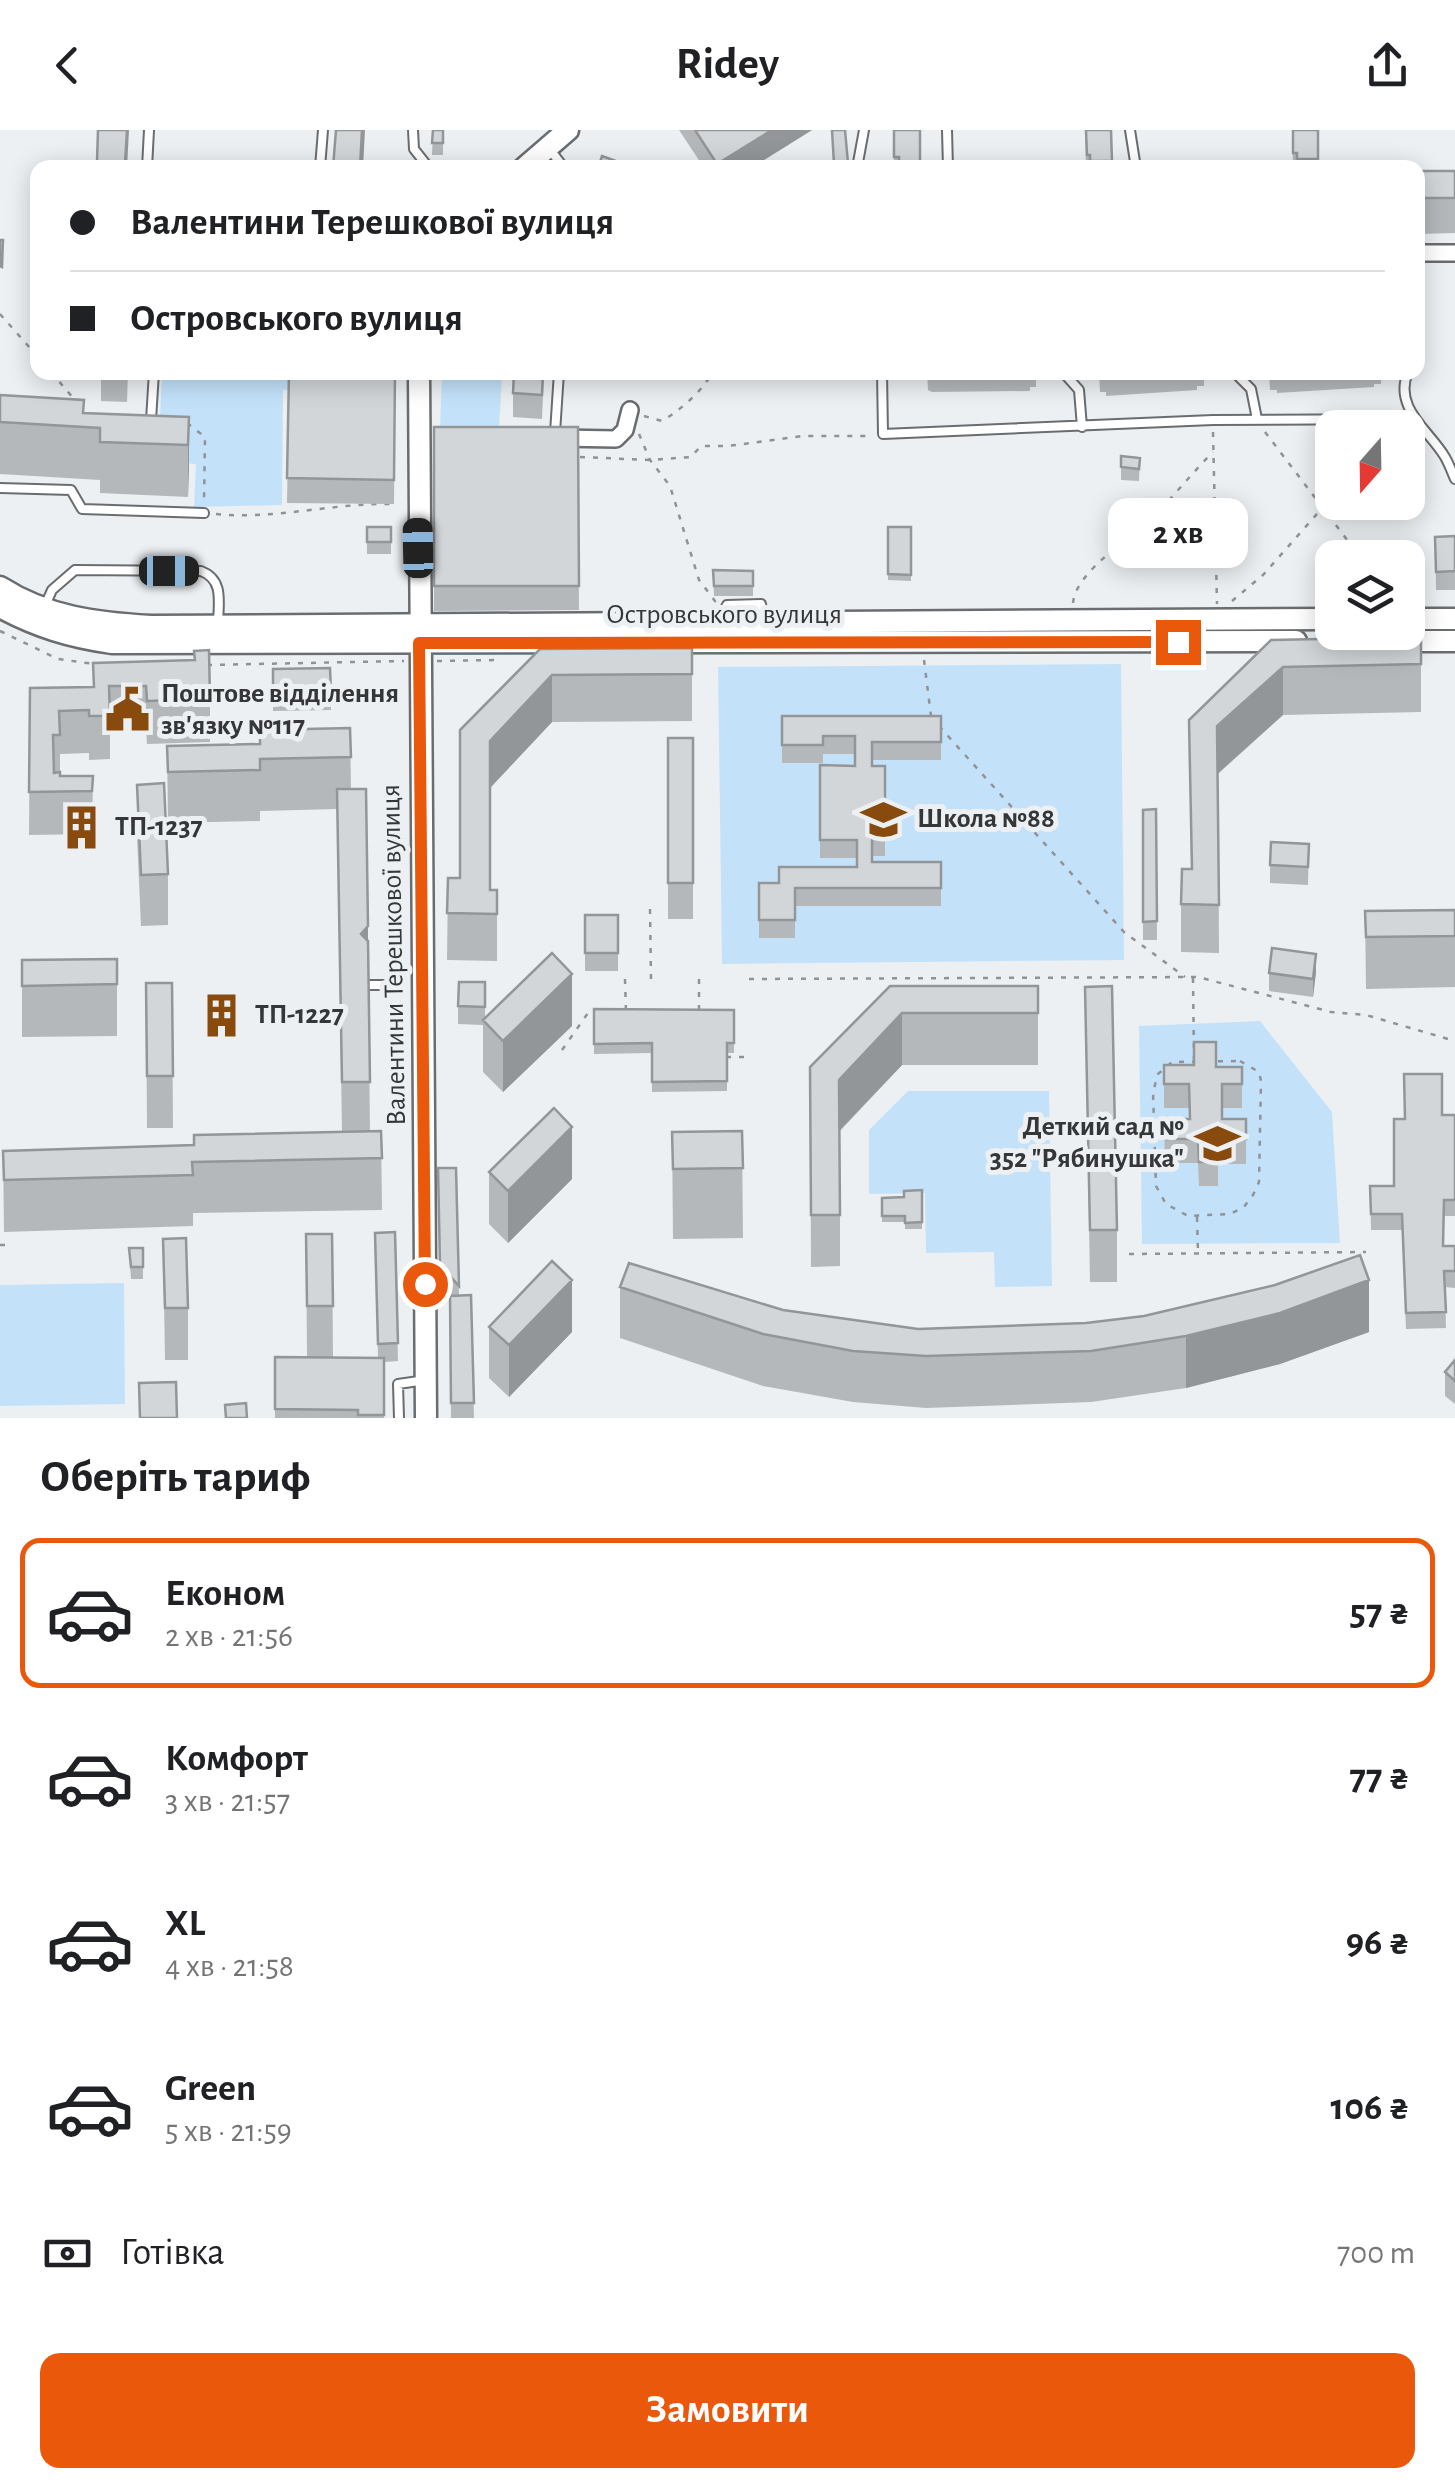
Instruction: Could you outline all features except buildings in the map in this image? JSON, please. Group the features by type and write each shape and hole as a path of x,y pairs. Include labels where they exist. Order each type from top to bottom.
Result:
{"street":[{"path":"534,160 567,130"},
{"path":"1425,253 1455,253"},
{"name":"Валентини Терешкової вулиця","path":"419,380 427,434 419,633 426,1418"},
{"path":"555,438 616,439 625,430 630,410"},
{"name":"Островського вулиця","path":"0,587 44,608 96,623 923,642 1315,641"},
{"name":"Островського вулиця","path":"0,608 72,638 112,643 766,622 1315,619"},
{"path":"1425,619 1454,618"},
{"path":"1425,641 1454,641"}],"lane":[{"path":"147,160 149,130"},
{"path":"320,160 322,130"},
{"path":"413,130 414,149 423,160"},
{"path":"858,160 864,130"},
{"path":"947,130 948,160"},
{"path":"1130,130 1135,160"},
{"path":"548,148 558,160"},
{"path":"152,420 154,380"},
{"path":"535,437 555,438 558,380"},
{"path":"882,380 883,434 1212,420 1315,420"},
{"path":"1070,380 1079,390 1082,428"},
{"path":"1242,380 1250,388 1256,420"},
{"path":"1400,380 1410,410"},
{"path":"1403,384 1405,380"},
{"path":"1425,431 1445,457 1455,479"},
{"path":"0,488 71,490 82,509 204,513"},
{"path":"44,608 52,590 75,570 201,571 218,584 218,626"},
{"path":"1454,618 1454,641"},
{"path":"368,985 388,985"},
{"path":"399,1418 398,1384 426,1380"}],"path":[{"path":"0,314 30,348"},
{"path":"58,380 77,403"},
{"path":"708,380 662,421 640,415 639,439 670,486 699,580 715,601 716,623"},
{"path":"184,420 205,437 204,513 225,515 390,504"},
{"path":"1212,420 1218,610 1263,576 1315,516"},
{"path":"1256,420 1315,499"},
{"path":"578,457 692,457 701,446 803,436 865,438 883,434"},
{"path":"1072,621 1074,592 1108,554 1158,512 1213,452"},
{"path":"1332,520 1348,540"},
{"path":"923,642 928,714 1124,932 1186,978"},
{"path":"650,909 651,979"},
{"path":"1193,978 1194,1061"},
{"path":"749,979 1193,978 1331,1012 1366,1014 1455,1040"},
{"path":"625,979 626,1013 637,1014"},
{"path":"698,979 698,1015"},
{"path":"562,1050 588,1012 607,1013"},
{"path":"717,1057 752,1056"},
{"path":"1240,1060 1259,1072 1261,1081 1259,1182 1244,1207 1221,1215 1197,1216 1180,1214 1160,1198 1155,1179 1154,1127 1158,1074 1172,1062 1240,1060"},
{"path":"1197,1216 1198,1253"},
{"path":"0,1245 8,1245"},
{"path":"1129,1254 1366,1252"}],"shaded area":[{"path":"162,380 395,380 395,392 283,390 282,505 194,507 196,464 158,462"},
{"path":"442,380 502,380 499,432 440,429"},
{"path":"1121,664 1124,960 722,964 718,667"},
{"path":"1260,1021 1332,1112 1340,1243 1142,1244 1139,1026"},
{"path":"908,1091 1049,1091 1052,1286 995,1287 994,1252 926,1253 925,1193 869,1194 869,1130"},
{"path":"124,1283 125,1404 0,1406 0,1285"}],"place":[{"name":"Поштове відділення зв'язку №117","path":"128,710"},
{"name":"Школа №88","path":"884,819"},
{"name":"ТП-1237","path":"82,827"},
{"name":"ТП-1227","path":"222,1015"},
{"name":"Деткий сад № 352 \"Рябинушка\"","path":"1217,1143"}],"route":[{"path":"425,1284 419,643 1178,642"}]}
